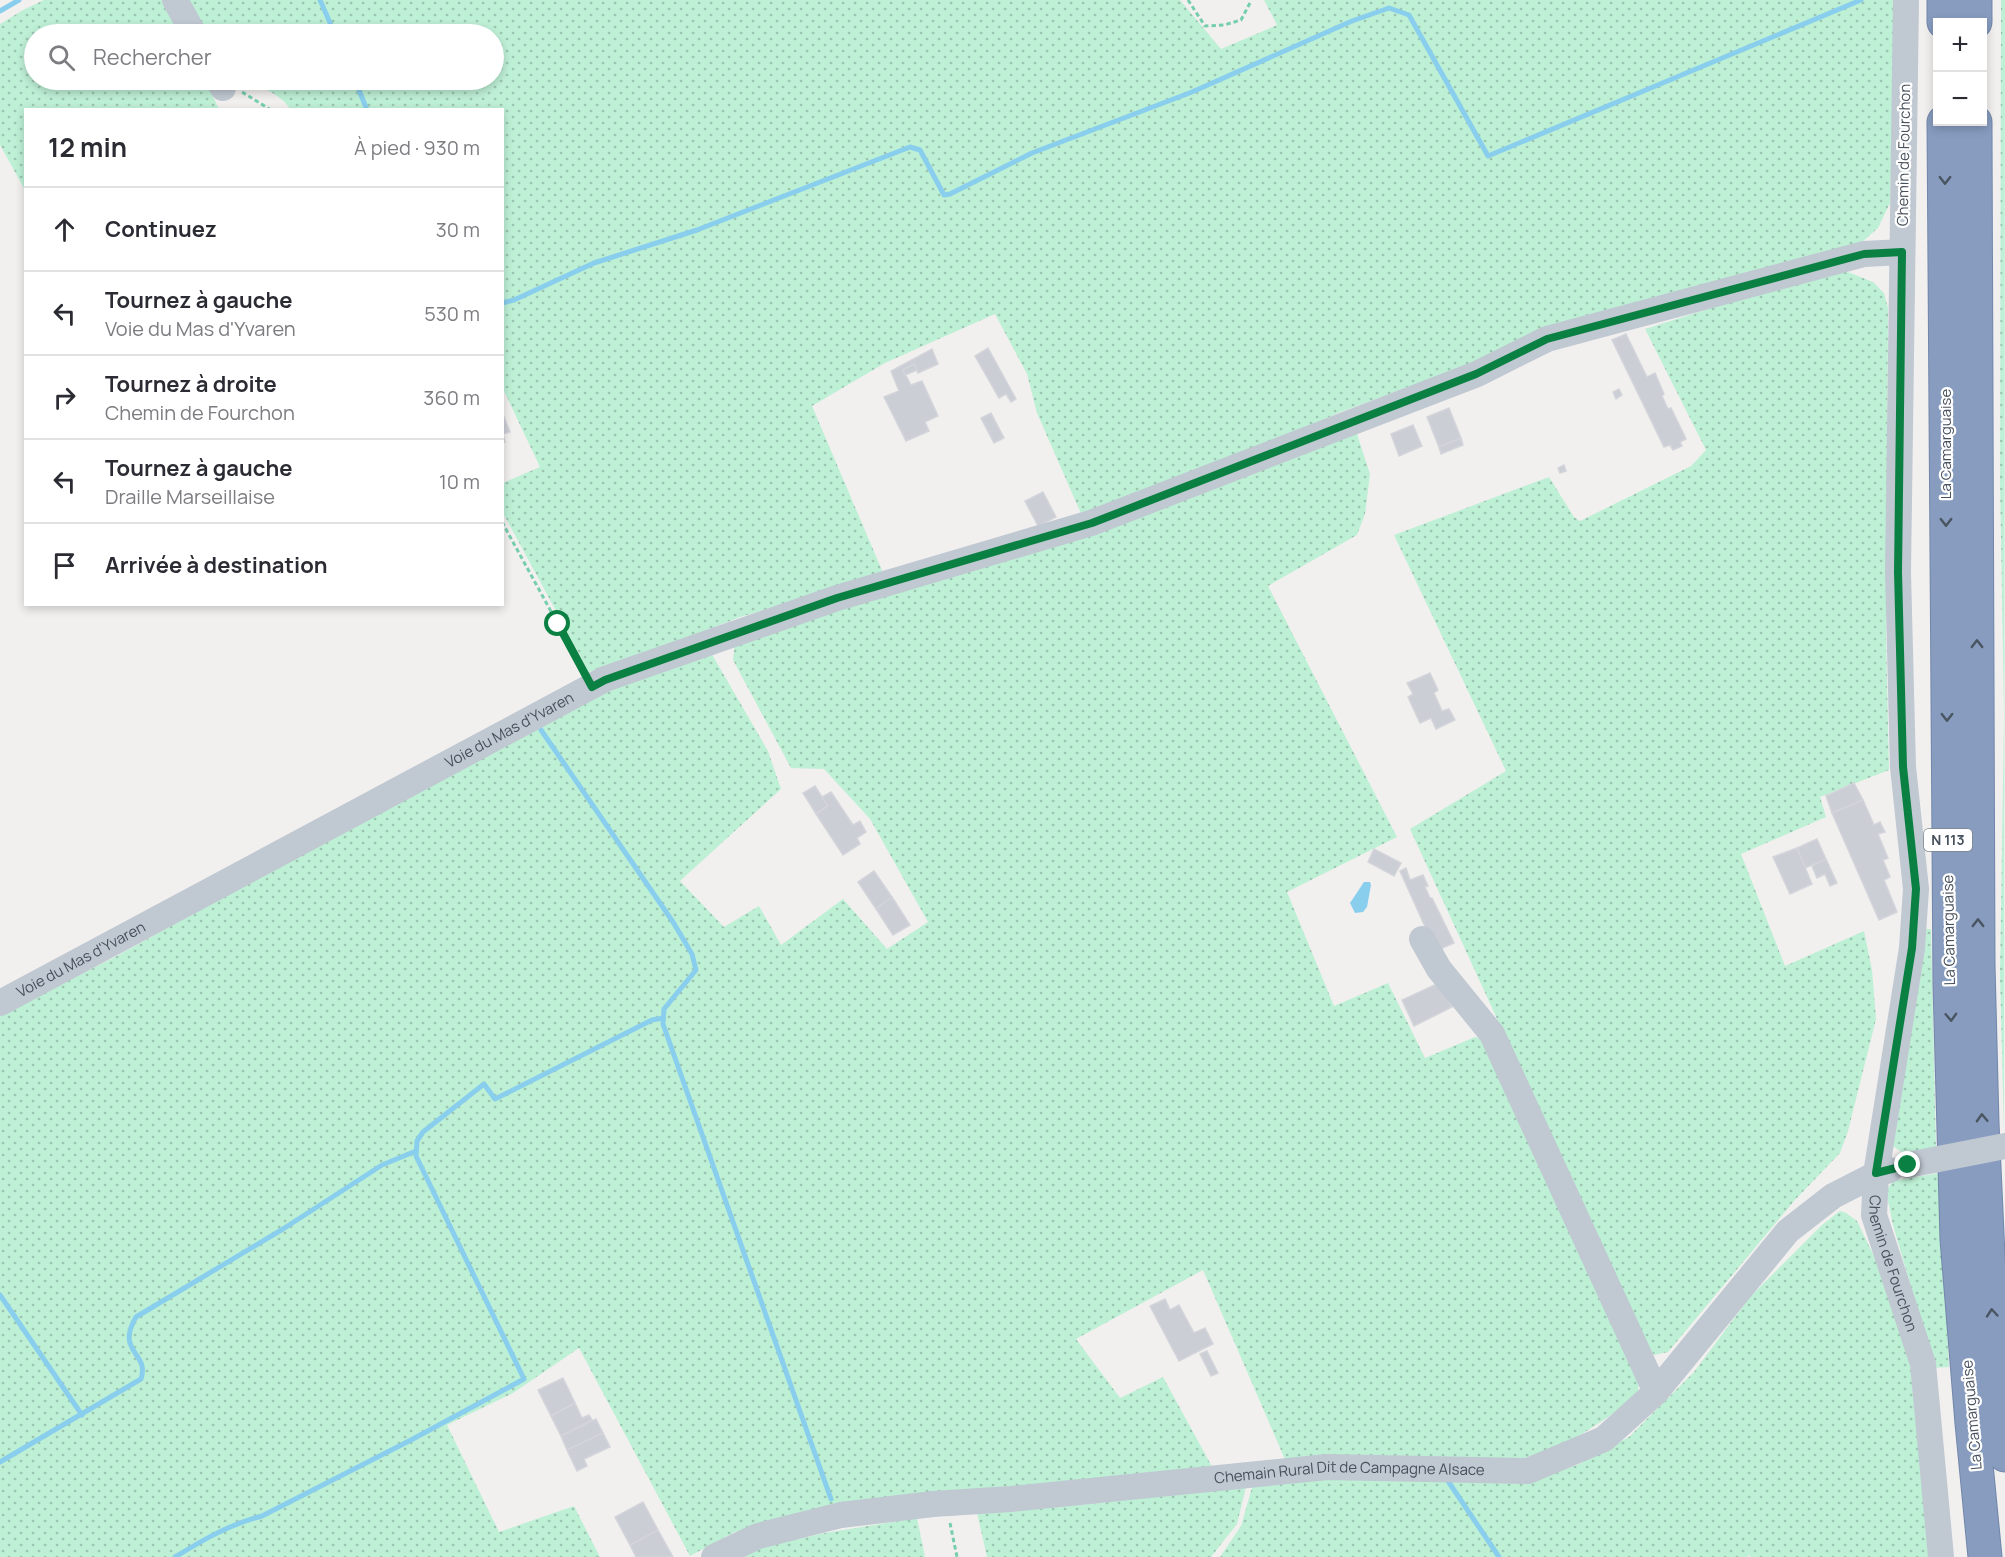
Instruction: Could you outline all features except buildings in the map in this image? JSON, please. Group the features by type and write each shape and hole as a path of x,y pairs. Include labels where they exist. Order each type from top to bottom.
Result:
{"highway":[{"path":"1944,0 1944,18"},
{"path":"1975,0 1975,18"},
{"name":"La Camarguaise","path":"1944,126 1948,826 1957,1239 1985,1557"},
{"name":"La Camarguaise","path":"1975,126 1978,964 1990,1299 2005,1455"}],"street":[{"path":"175,0 188,24"},
{"name":"Chemin de Fourchon","path":"1906,0 1898,572 1903,767 1916,889 1912,948 1876,1173 1874,1215 1923,1364 1941,1557"},
{"name":"Voie du Mas d'Yvaren","path":"0,1003 605,680 837,598 1092,523 1476,374 1547,339 1864,254 1902,252"},
{"path":"1422,939 1439,969 1492,1034 1656,1392"},
{"name":"Chemain Rural Dit de Campagne Alsace","path":"714,1557 758,1536 841,1515 946,1503 1011,1499 1327,1467 1528,1471 1604,1439 1656,1392 1788,1231 1833,1196 1876,1173 2005,1146"}],"path":[{"path":"1188,0 1205,26 1224,25 1241,20 1250,0"},
{"path":"237,90 268,108"},
{"path":"504,526 592,687"},
{"path":"946,1503 957,1557"}],"green space":[{"path":"44,0 168,0 179,24 24,24 24,90 210,90 219,108 24,108 24,188 0,145 0,24"},
{"path":"183,0 1180,0 1221,49 1277,25 1264,0 1896,0 1890,203 1878,228 1862,242 1457,369 1341,412 1227,461 1082,516 1037,413 1027,374 995,314 885,363 812,406 884,575 740,617 647,654 589,672 504,515 504,483 540,467 504,391 504,108 289,108 276,95 267,90 504,90 504,24 195,24"},
{"path":"2001,0 2005,0 2004,1133 2000,975 2004,715 2000,481"},
{"path":"1838,268 1873,282 1884,293 1888,308 1886,636 1889,770 1820,797 1826,817 1741,854 1785,966 1864,931 1872,970 1876,1019 1848,1131 1840,1153 1794,1201 1668,1352 1654,1355 1642,1335 1410,829 1506,771 1394,535 1549,477 1574,517 1580,521 1691,466 1706,450 1645,329"},
{"path":"1356,431 1370,474 1365,514 1357,535 1268,586 1397,837 1287,892 1334,1006 1388,983 1425,1058 1475,1037 1485,1040 1639,1374 1638,1393 1633,1400 1591,1429 1562,1445 1514,1460 1287,1464 1203,1270 1076,1339 1120,1398 1163,1377 1216,1474 790,1518 735,1532 690,1556 579,1348 513,1393 447,1425 499,1532 574,1506 600,1557 0,1557 0,1015 113,958 602,689 710,651 768,751 781,789 680,881 724,927 759,906 781,945 843,899 887,949 928,922 870,819 824,769 791,768 733,660 735,640"},
{"path":"1923,929 1931,929 1936,1148 1905,1154 1891,1145"},
{"path":"1939,1173 1949,1367 1932,1368 1886,1191 1893,1181"},
{"path":"1840,1211 1857,1221 1883,1275 1908,1339 1929,1557 1751,1557 1749,1555 1747,1557 1220,1557 1241,1526 1253,1484 1299,1476 1536,1479 1577,1465 1629,1437 1694,1372 1750,1297 1822,1225"},
{"path":"1247,1483 1237,1524 1211,1557 987,1557 977,1513 1100,1503"},
{"path":"917,1518 925,1557 732,1557 744,1551 825,1533"}],"water":[{"path":"1364,882 1370,882 1371,885 1367,907 1363,912 1355,913 1350,903"}],"waterway":[{"path":"0,11 19,0"},
{"path":"320,0 331,24"},
{"path":"504,302 594,263 697,230 910,147 920,150 944,195 950,194 1032,153 1192,92 1352,21 1389,8 1409,15 1488,156 1861,0"},
{"path":"359,90 366,108"},
{"path":"541,730 673,922 692,954 696,970 664,1009 663,1024 831,1499"},
{"path":"175,1557 228,1528 262,1516 524,1379 416,1156 417,1141 423,1132 484,1084 495,1099 652,1020 663,1018"},
{"path":"0,1462 141,1379 143,1370 141,1363 129,1338 136,1317 283,1229 382,1165 416,1151"},
{"path":"0,1295 82,1415"},
{"path":"1448,1481 1499,1557"}],"route":[{"path":"558,624 592,687 605,680 837,598 1092,523 1476,374 1547,339 1864,254 1902,252 1898,572 1903,767 1916,889 1912,948 1876,1173 1908,1165"}]}
